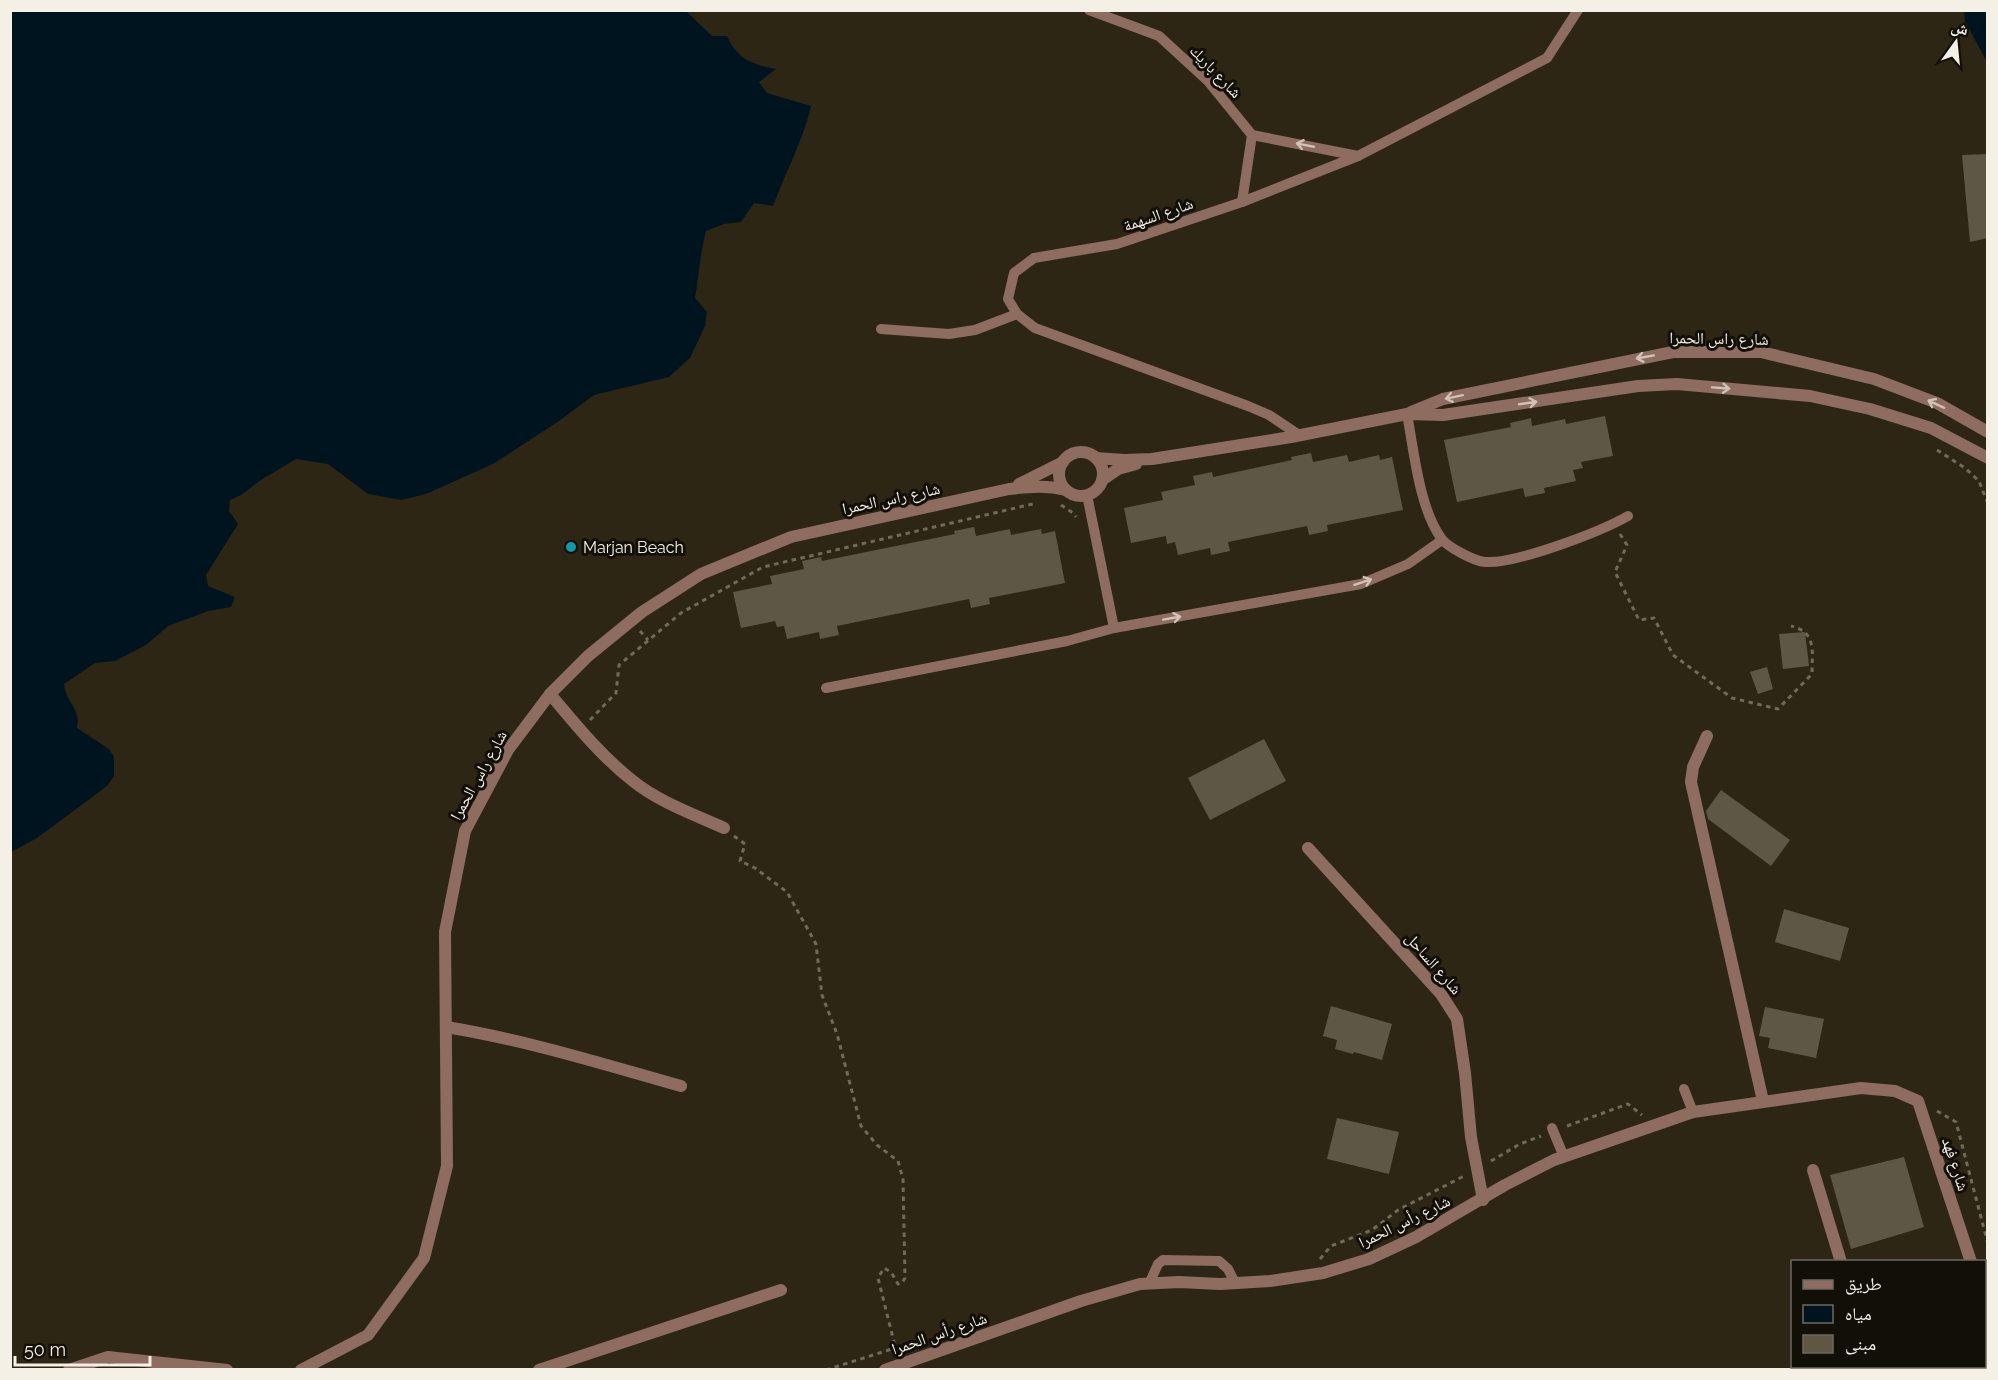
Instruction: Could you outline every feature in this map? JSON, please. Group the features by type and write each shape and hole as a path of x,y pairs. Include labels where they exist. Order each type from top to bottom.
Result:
{"street":[{"name":"شارع راس الحمرا","path":"1407,414 1443,399 1663,353 1761,352 1874,379 1937,403 1988,432"},
{"name":"شارع راس الحمرا","path":"1096,459 1152,459 1295,436 1407,414 1443,414 1638,386 1677,384 1810,396 1870,409 1931,428 1988,458"},
{"path":"1083,452 1096,459 1103,472 1102,480 1094,492 1087,495 1072,494 1066,490 1059,476 1063,462 1075,453 1083,452"},
{"name":"شارع راس الحمرا","path":"1102,480 1118,470 1152,459"},
{"name":"شارع راس الحمرا","path":"1010,489 1063,462"},
{"name":"شارع راس الحمرا","path":"301,1370 368,1335 424,1258 447,1166 445,932 465,831 508,750 550,694 588,656 642,612 701,574 792,537 1010,489 1053,486 1066,490"},
{"path":"550,694 580,730 634,782 659,798 724,828"},
{"path":"1707,735 1694,767 1691,782 1763,1101"},
{"name":"شارع الساحل","path":"1308,848 1450,1006 1457,1019 1466,1073 1471,1137 1483,1200"},
{"path":"446,1027 544,1047 681,1086"},
{"name":"شارع رأس الحمرا","path":"885,1370 1081,1301 1149,1284 1270,1281 1323,1272 1369,1259 1416,1237 1483,1200 1505,1185 1564,1157 1693,1112 1861,1088 1894,1091 1918,1101"},
{"name":"شارع فهد","path":"1918,1101 1970,1260"},
{"path":"1813,1170 1840,1260"},
{"path":"539,1370 781,1290"},
{"path":"69,1370 108,1357 162,1361 227,1370"}],"lane":[{"name":"شارع باريك","path":"1089,10 1159,36 1208,81 1252,135"},
{"name":"شارع السهمة","path":"1017,314 1008,299 1014,273 1034,258 1117,244 1242,202 1358,156 1547,58 1578,10"},
{"path":"1242,202 1252,135 1358,156"},
{"path":"880,329 949,334 975,330 1017,314 1035,328 1248,406 1272,418 1295,436"},
{"path":"1407,414 1420,484 1432,519 1442,540 1461,553 1482,562 1504,561 1579,537 1612,525 1628,516"},
{"path":"1087,495 1114,628"},
{"path":"826,688 1067,641 1114,628 1361,584 1408,564 1442,540"},
{"path":"1684,1089 1693,1112"},
{"path":"1552,1130 1564,1157"},
{"path":"1149,1284 1158,1264 1163,1260 1219,1260 1228,1269 1235,1283"}],"path":[{"path":"1929,445 1965,468 1979,481 1988,504"},
{"path":"580,730 616,693 619,665 681,613 763,567 1041,502"},
{"path":"1057,504 1073,513 1081,524 1092,522"},
{"path":"1614,526 1627,544 1615,572 1639,620 1654,618 1673,655 1732,698 1778,709 1812,674 1810,637 1804,629 1791,626"},
{"path":"724,828 745,844 740,861 755,868 788,892 803,918 816,944 822,995 837,1034 861,1126 877,1144 898,1161 903,1179 905,1278 902,1283 898,1284 891,1272 884,1268 878,1278 900,1365"},
{"path":"1918,1101 1956,1122 1988,1244"},
{"path":"1319,1260 1330,1246 1372,1230 1398,1210 1520,1144 1552,1130 1628,1104 1655,1126"},
{"path":"826,1370 895,1348"}],"water":[{"path":"11,10 686,11 712,36 727,36 736,51 747,60 776,69 759,82 767,93 811,106 799,144 773,206 754,203 741,222 724,224 706,231 695,298 707,312 705,326 690,358 669,377 594,395 493,464 426,494 401,500 368,494 328,464 296,459 230,500 229,511 238,524 206,575 208,586 235,597 231,607 208,611 168,626 146,645 115,661 95,663 64,684 67,696 77,715 77,728 109,749 114,757 114,776 108,785 37,838 11,852"},
{"path":"1964,11 1987,11 1987,62 1965,21"}],"building":[{"path":"1988,154 1988,238 1970,242 1962,155"},
{"path":"1605,416 1613,456 1581,462 1583,468 1573,470 1576,481 1544,488 1545,493 1525,497 1523,488 1457,502 1444,440 1511,427 1510,423 1531,418 1532,426 1565,419 1566,424"},
{"path":"1311,453 1313,462 1347,455 1349,462 1379,455 1380,460 1392,457 1403,510 1327,525 1328,531 1309,535 1307,526 1228,542 1230,551 1211,555 1210,548 1178,555 1175,542 1167,544 1166,536 1131,543 1124,508 1163,500 1161,492 1195,485 1193,476 1212,472 1213,477 1292,460 1291,457"},
{"path":"974,527 976,536 1010,529 1011,535 1041,529 1042,534 1055,531 1065,583 989,598 990,604 971,608 969,599 837,626 839,635 820,639 819,632 787,639 784,626 777,627 775,621 741,628 733,592 772,584 770,576 804,569 802,561 821,557 822,561 955,534 954,531"},
{"path":"1805,632 1809,666 1783,669 1779,634"},
{"path":"1767,667 1773,689 1758,694 1750,672"},
{"path":"1264,739 1286,781 1210,820 1188,778"},
{"path":"1721,790 1790,840 1771,866 1708,819 1706,811"},
{"path":"1784,909 1849,928 1840,961 1775,942"},
{"path":"1331,1006 1392,1024 1382,1060 1335,1049 1337,1040 1323,1036"},
{"path":"1765,1007 1824,1019 1816,1058 1768,1048 1770,1038 1759,1036"},
{"path":"1337,1118 1399,1132 1389,1174 1327,1159"},
{"path":"1904,1157 1924,1227 1851,1249 1830,1175"}],"place":[{"name":"Marjan Beach","path":"571,547"}]}
